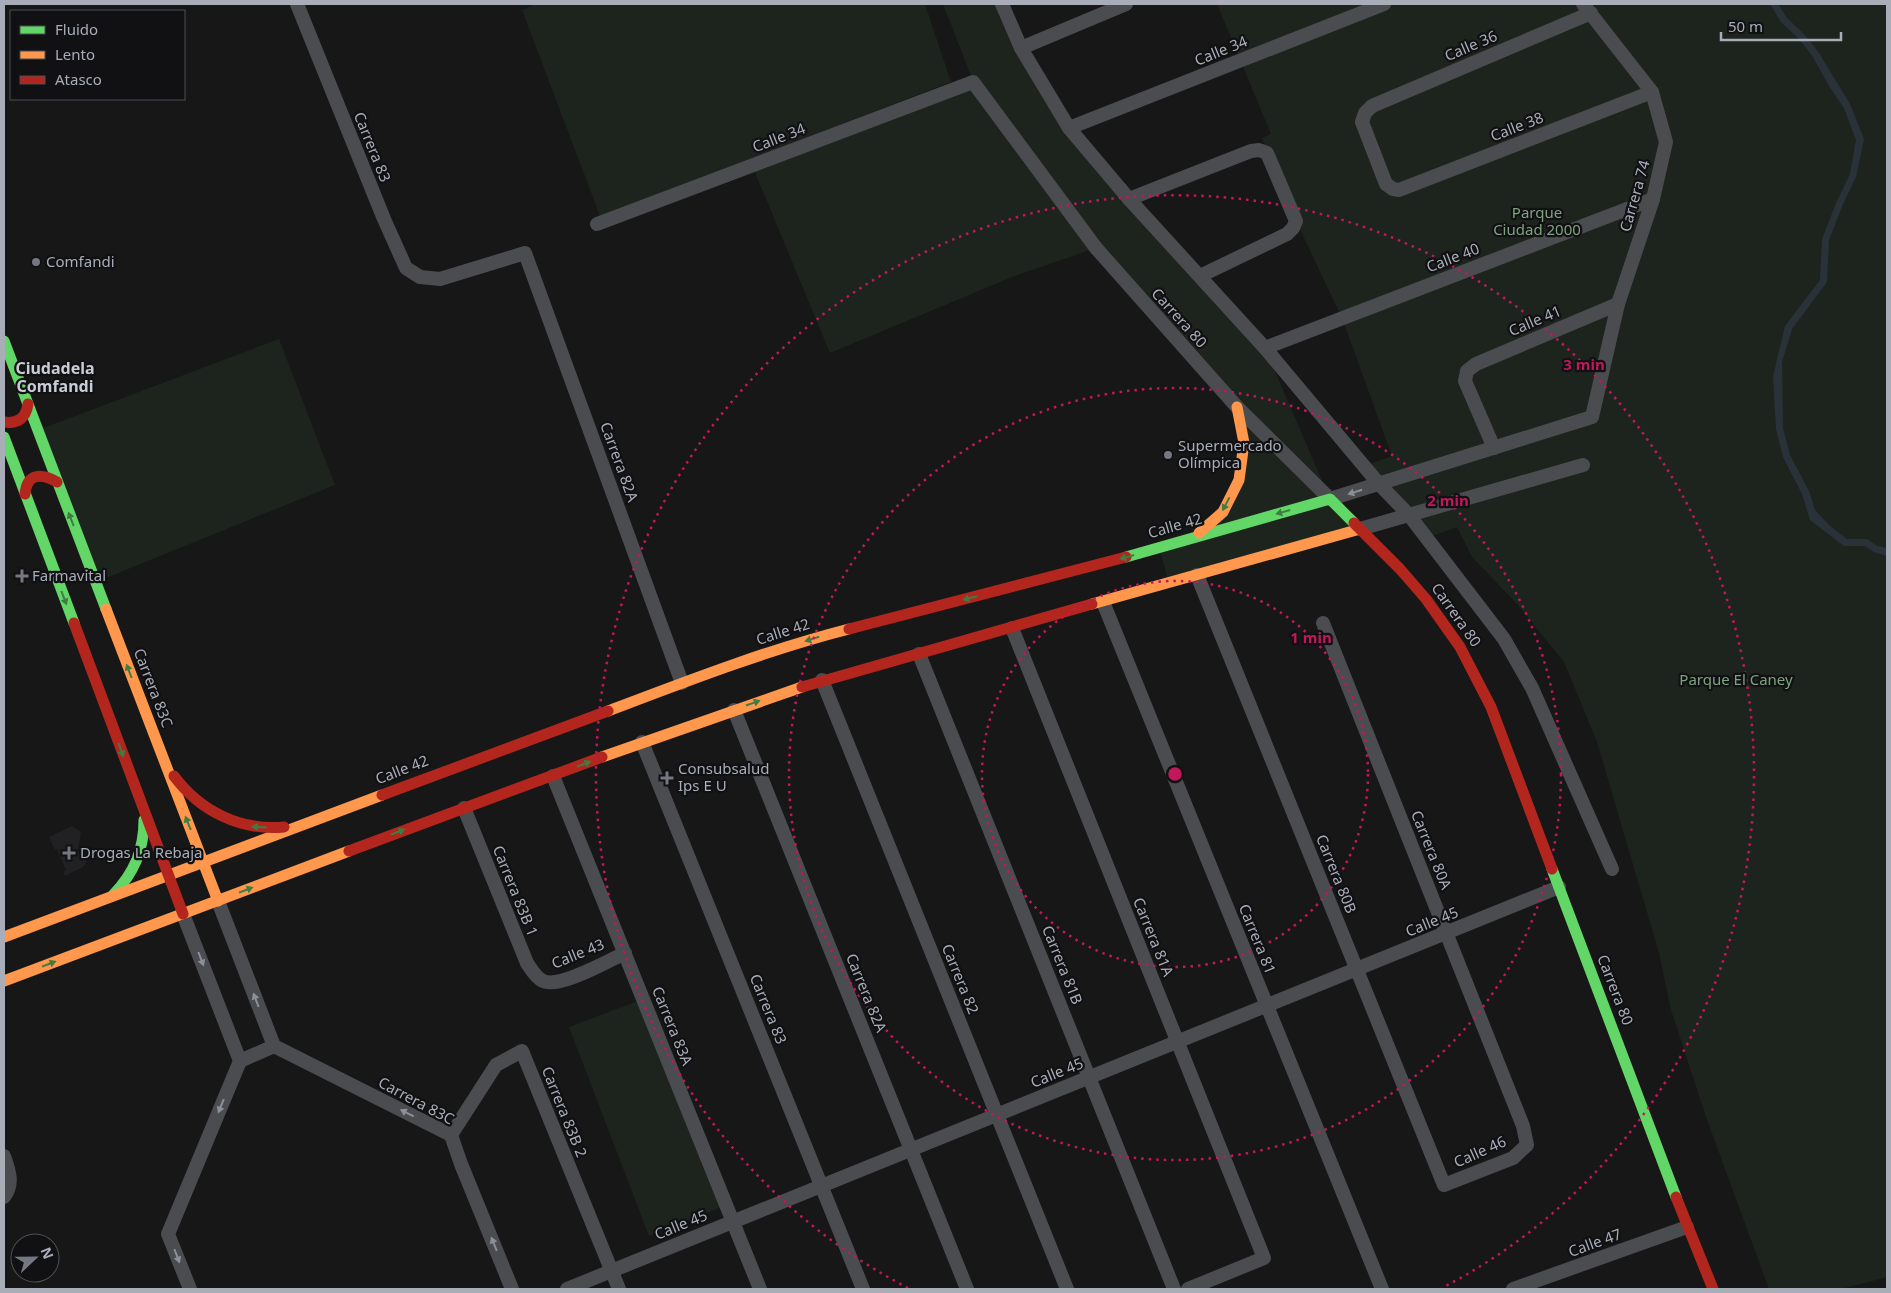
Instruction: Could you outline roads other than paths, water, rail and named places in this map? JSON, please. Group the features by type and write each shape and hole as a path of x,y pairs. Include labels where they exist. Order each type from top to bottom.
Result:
{"street":[{"name":"Carrera 83","path":"297,4 384,219 406,268 420,277 440,279 525,253"},
{"name":"Carrera 80","path":"1002,4 1021,48 1069,128 1129,199 1264,348 1379,484 1409,515 1504,639 1527,680 1612,869"},
{"path":"1021,48 1126,4"},
{"name":"Calle 34","path":"1069,128 1384,4"},
{"name":"Carrera 74","path":"1587,8 1652,92 1666,142 1653,198 1618,304 1592,417"},
{"name":"Calle 36","path":"1393,189 1386,184 1362,122 1365,112 1372,106 1587,8"},
{"name":"Carrera 80","path":"973,82 1096,248 1237,407 1401,569 1439,615 1472,666 1491,707 1687,1227 1713,1289"},
{"name":"Calle 34","path":"597,224 973,82"},
{"name":"Calle 38","path":"1393,189 1399,190 1652,92"},
{"path":"1129,199 1251,151 1259,150 1268,153 1296,221 1293,228 1287,234 1200,276"},
{"name":"Calle 40","path":"1264,348 1653,198"},
{"name":"Carrera 82A","path":"525,253 682,683"},
{"name":"Calle 41","path":"1494,448 1465,382 1467,371 1476,364 1618,304"},
{"name":"Carrera 83C","path":"4,340 161,755 274,1046 451,1135 460,1164 512,1289"},
{"path":"4,422 10,423 21,420 28,404"},
{"path":"1196,536 1222,512 1239,480 1244,444 1237,407"},
{"name":"Calle 42","path":"4,937 682,683 818,637 1117,560 1330,499 1592,417"},
{"path":"4,437 141,804 240,1061"},
{"path":"4,981 642,742 822,680 1012,628 1583,465"},
{"path":"25,494 26,485 36,476 45,476 57,482"},
{"name":"Carrera 80B","path":"1197,575 1444,1185"},
{"name":"Carrera 81","path":"1103,602 1382,1289"},
{"name":"Carrera 80A","path":"1323,624 1448,933 1523,1126 1527,1145"},
{"name":"Carrera 81A","path":"1012,628 1264,1258 1188,1289"},
{"name":"Carrera 81B","path":"919,654 1174,1289"},
{"name":"Carrera 82","path":"822,680 1067,1289"},
{"name":"Carrera 82A","path":"734,710 967,1289"},
{"name":"Carrera 83","path":"642,742 863,1289"},
{"path":"161,755 176,780 197,801 222,817 250,826 279,828 308,823"},
{"name":"Carrera 83A","path":"553,776 760,1289"},
{"path":"111,897 129,878 140,855 144,830 141,804"},
{"name":"Carrera 83B 1","path":"464,808 527,963 543,981"},
{"name":"Calle 45","path":"567,1289 1559,887"},
{"name":"Calle 43","path":"543,981 553,983 565,980 624,953"},
{"path":"190,1289 168,1234 240,1061 274,1046"},
{"name":"Carrera 83B 2","path":"451,1135 496,1065 522,1051 619,1289"},
{"name":"Calle 46","path":"1444,1185 1513,1158 1527,1145"},
{"path":"4,1156 10,1179 6,1195"},
{"name":"Calle 47","path":"1513,1289 1687,1227"}],"place":[{"name":"Comfandi","path":"36,262"},
{"name":"Supermercado Olímpica","path":"1168,455"},
{"name":"Farmavital","path":"22,576"},
{"name":"Consubsalud Ips E U","path":"667,778"},
{"name":"Drogas La Rebaja","path":"69,853"}],"district":[{"name":"Ciudadela Comfandi","path":"55,377"}],"park label":[{"name":"Parque Ciudad 2000","path":"1537,222"},
{"name":"Parque El Caney","path":"1736,680"}]}
